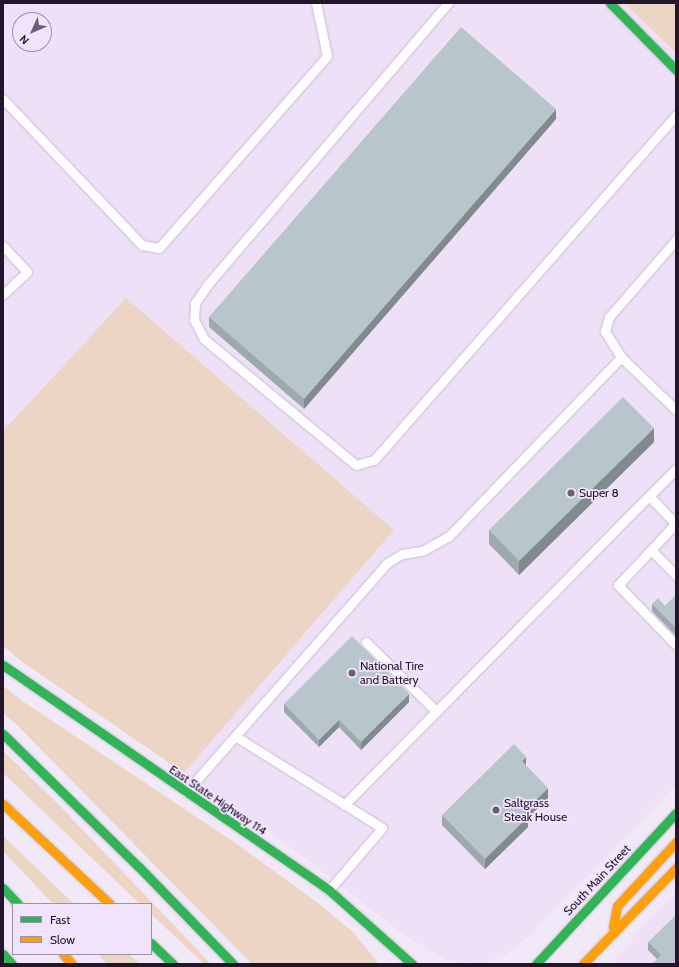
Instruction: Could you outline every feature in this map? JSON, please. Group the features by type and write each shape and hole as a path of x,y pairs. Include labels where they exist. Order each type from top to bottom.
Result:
{"main road":[{"path":"610,3 676,70"},
{"name":"East State Highway 114","path":"3,665 329,890 412,964"},
{"path":"3,734 139,867 233,964"},
{"path":"3,804 109,903"},
{"name":"South Main Street","path":"536,964 676,813"},
{"path":"611,934 617,906 676,842"},
{"path":"589,962 611,934 676,868"},
{"path":"3,888 17,903"},
{"path":"152,944 173,964"},
{"path":"391,945 401,964"},
{"path":"524,964 547,952"},
{"path":"3,954 12,964"},
{"path":"64,955 72,964"}],"lane":[{"path":"3,99 142,245 159,248 327,56 316,3"},
{"path":"448,3 208,284 195,303 194,320 204,339 356,466 374,460 676,115"},
{"path":"676,240 609,317 605,331 621,357 676,410"},
{"path":"3,246 27,272 3,294"},
{"path":"185,792 387,563 402,554 422,551 449,536 621,357"},
{"path":"344,805 676,469"},
{"path":"649,496 676,523 618,585 676,645"},
{"path":"651,550 676,575"},
{"path":"366,642 436,711"},
{"path":"235,736 382,828 329,890"}],"shaded area":[{"path":"3,3 624,3 676,53 676,786 529,936 507,954 481,964 447,960 404,935 308,860 184,773 394,530 126,298 3,431"},
{"path":"624,3 676,3 676,53"},
{"path":"126,298 394,530 184,773 21,661 3,646 3,431"},
{"path":"3,686 24,702 234,842 318,903 353,932 379,964 252,964 18,726 3,713"},
{"path":"3,751 58,804 211,964 204,964 152,915 152,903 139,903 3,773"},
{"path":"3,836 73,903 52,903 3,851"},
{"path":"676,893 676,964 611,964 627,948 636,933"},
{"path":"99,955 130,955 140,964 107,964"}],"building":[{"path":"461,27 556,109 304,399 209,317"},
{"name":"Super 8","path":"623,397 654,428 519,561 489,530"},
{"path":"676,595 676,628 652,604 658,598 665,606"},
{"name":"National Tire and Battery","path":"352,636 409,694 361,742 339,720 319,740 284,704"},
{"name":"Saltgrass Steak House","path":"514,744 526,757 522,761 548,788 524,812 528,817 485,859 442,815"},
{"path":"676,915 676,964 652,964 661,955 648,942"}],"traffic: fast":[{"path":"610,3 676,70"},
{"path":"3,665 329,890 412,964"},
{"path":"3,734 139,867 233,964"},
{"path":"536,964 676,813"},
{"path":"3,888 17,903"},
{"path":"152,944 173,964"},
{"path":"3,954 12,964"}],"traffic: slow":[{"path":"3,804 109,903"},
{"path":"613,927 617,906 676,842"},
{"path":"583,964 676,868"},
{"path":"64,955 72,964"}],"place":[{"name":"Super 8","path":"571,493"},
{"name":"National Tire and Battery","path":"352,673"},
{"name":"Saltgrass Steak House","path":"496,810"}]}
